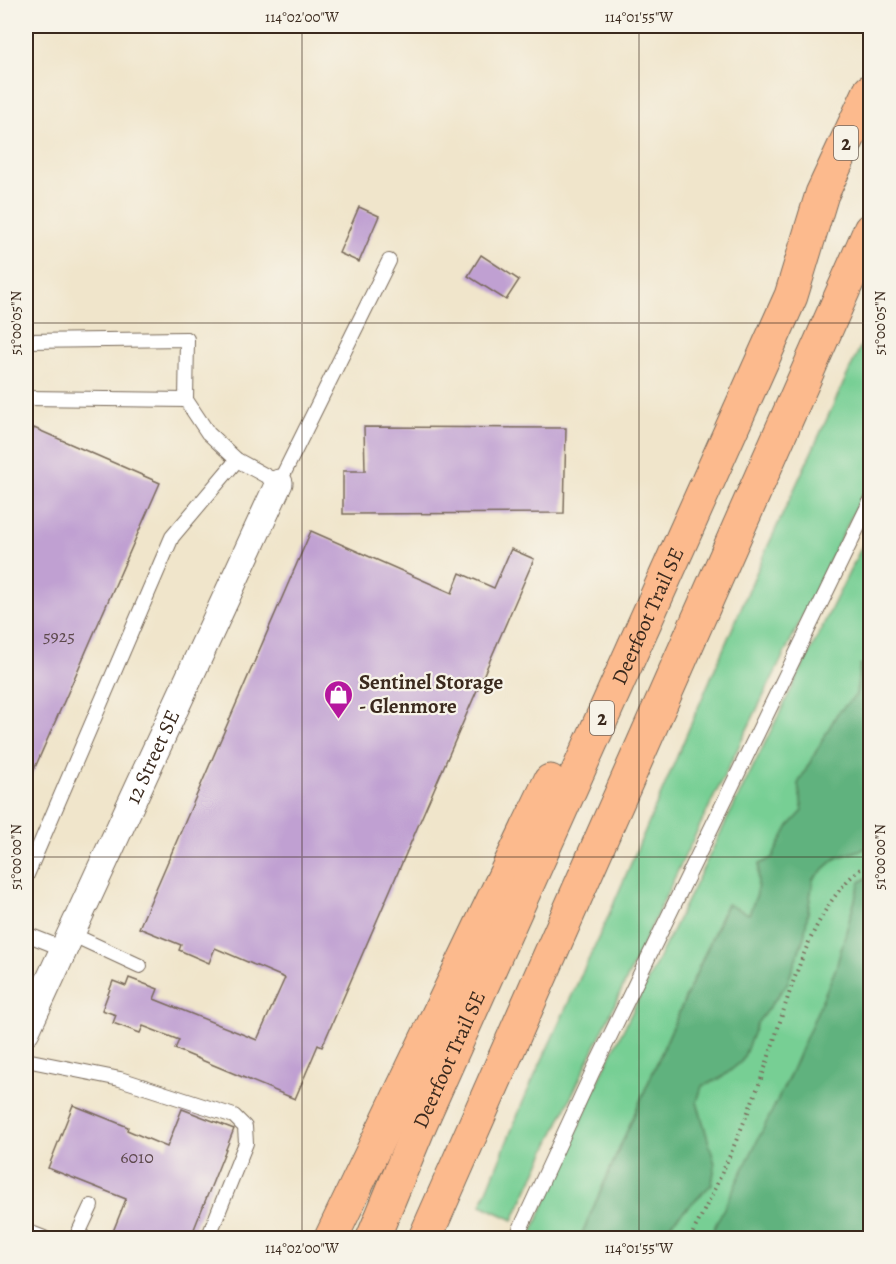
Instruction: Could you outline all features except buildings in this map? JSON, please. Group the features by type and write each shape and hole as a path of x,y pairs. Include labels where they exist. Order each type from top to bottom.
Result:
{"highway":[{"name":"Deerfoot Trail SE","path":"373,1239 426,1111 790,296 822,195 870,91"},
{"path":"331,1239 548,785 822,195"},
{"name":"2","path":"425,1239 870,230"}],"street":[{"name":"12 Street SE","path":"26,1031 279,483"}],"lane":[{"path":"26,341 187,339 186,400 208,433 237,460 279,483 389,261"},
{"path":"26,398 186,400"},
{"path":"26,877 172,537 237,460"},
{"path":"516,1239 592,1072 870,502"},
{"path":"26,934 67,942 140,966"},
{"path":"26,1060 120,1079 234,1116 245,1127 246,1143 208,1239"},
{"path":"76,1239 91,1206"},
{"path":"26,1232 44,1239"}],"path":[{"path":"690,1239 732,1152 810,943 832,899 858,870 870,862"}],"green space":[{"path":"870,326 870,479 681,864 513,1220 481,1205 525,1097 607,919 766,550"},
{"path":"870,530 870,663 860,665 856,695 837,714 798,784 803,811 789,826 772,858 759,865 757,894 749,914 726,905 580,1238 536,1238 531,1235 604,1069"},
{"path":"870,663 870,847 836,858 813,879 804,937 787,984 757,1023 742,1061 721,1078 702,1086 697,1102 715,1164 712,1184 668,1226 666,1238 580,1238 727,904 749,914 757,894 759,864 772,858 789,826 803,811 798,784 837,714 856,695 860,665"},
{"path":"870,847 870,876 860,882 836,968 790,1075 716,1226 709,1238 666,1238 668,1226 712,1184 715,1164 697,1102 702,1086 721,1078 742,1061 757,1023 787,984 804,937 813,879 836,858"},
{"path":"870,876 870,1238 709,1238 790,1075 836,968 860,882"}],"place":[{"name":"Sentinel Storage - Glenmore","path":"338,720"}]}
